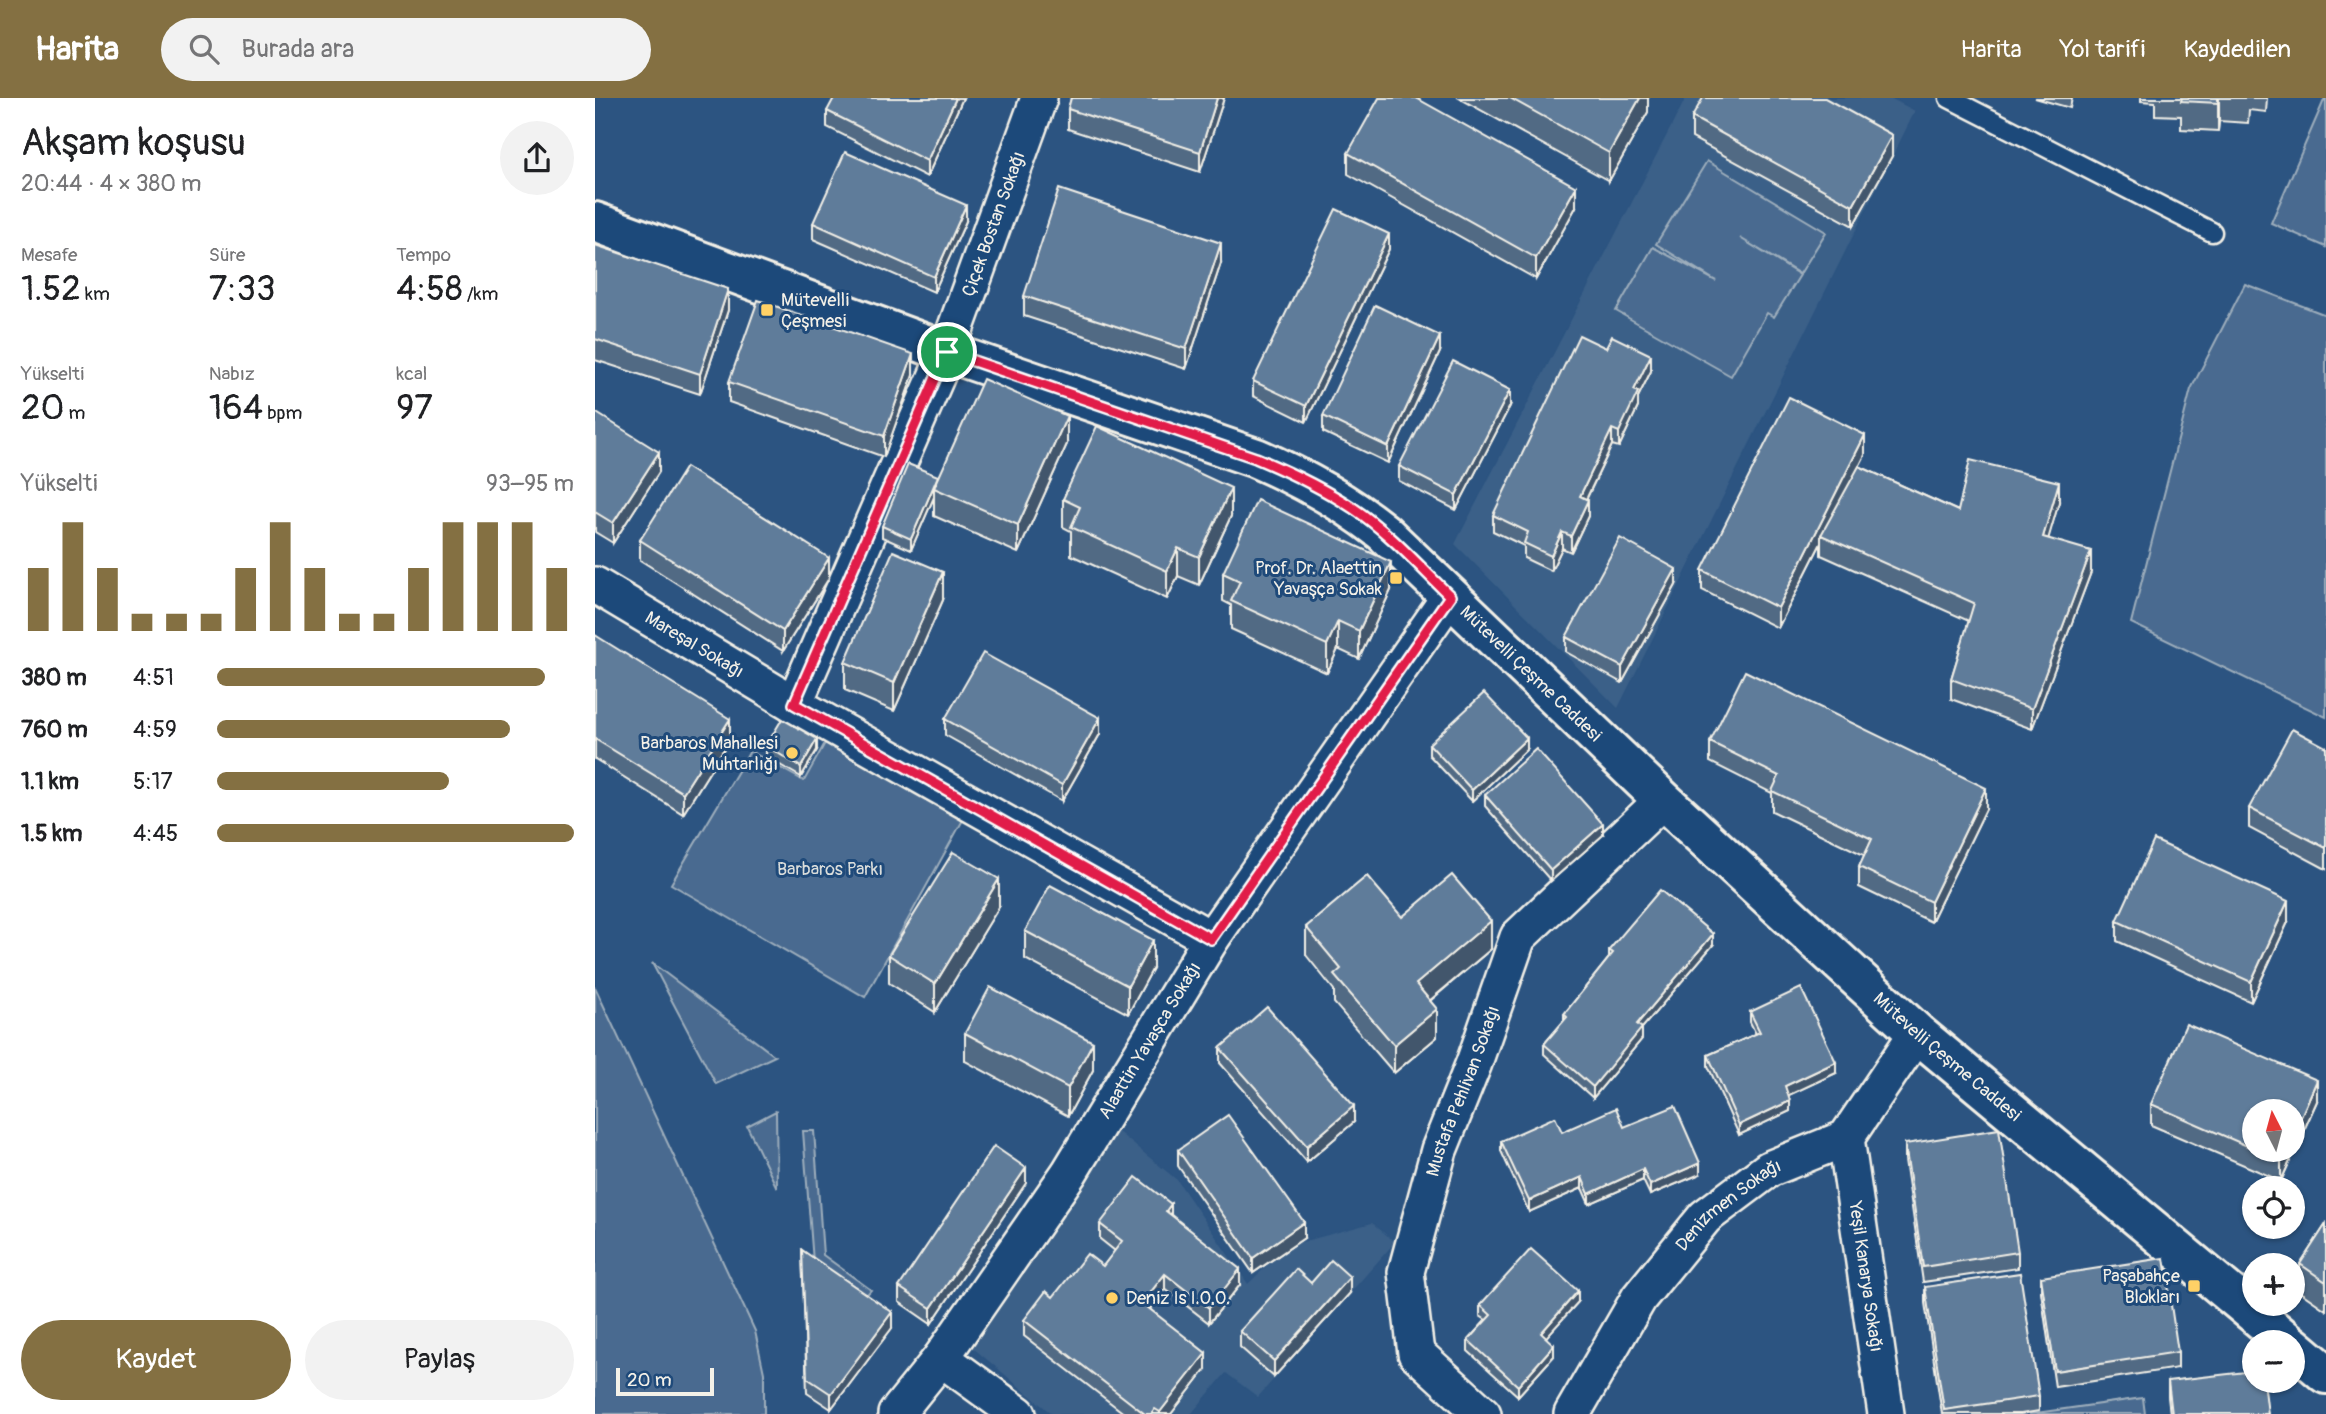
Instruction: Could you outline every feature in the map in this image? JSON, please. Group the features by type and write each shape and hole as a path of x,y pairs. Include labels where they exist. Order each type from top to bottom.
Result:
{"street":[{"name":"Çiçek Bostan Sokağı","path":"947,352 1039,98"},
{"name":"Mütevelli Çeşme Caddesi","path":"595,222 947,352 1256,458 1288,472 1353,508 1383,532 1663,800 1917,1033 2274,1330"},
{"path":"794,704 947,352"},
{"name":"Mareşal Sokağı","path":"595,585 794,704 1211,939"},
{"name":"Alaattin Yavaşca Sokağı","path":"895,1414 941,1359 1069,1173 1211,939 1450,596"},
{"name":"Mustafa Pehlivan Sokağı","path":"1483,1414 1416,1353 1406,1272 1439,1150 1474,1063 1518,937 1663,800"},
{"path":"1846,1138 1917,1033"},
{"name":"Denizmen Sokağı","path":"1572,1414 1639,1298 1705,1217 1769,1168 1846,1138"},
{"name":"Yeşil Kanarya Sokağı","path":"1846,1138 1886,1414"},
{"path":"2305,1356 2326,1374"},
{"path":"941,1359 1018,1414"}],"lane":[{"path":"1949,98 2212,232"}],"shaded area":[{"path":"1686,98 1890,98 1915,111 1618,708 1455,544"},
{"path":"1117,1131 1177,1180 1248,1284 1287,1246 1372,1223 1395,1242 1258,1397 1226,1373 1191,1414 1052,1414 966,1342 1097,1150"}],"green space":[{"path":"2326,98 2326,247 2271,223"},
{"path":"1707,161 1826,232 1800,274 1740,238 1800,275 1774,317 1767,313 1731,376 1616,311 1653,247 1716,281 1656,244"},
{"path":"2245,284 2326,315 2326,717 2131,623 2191,389"},
{"name":"Barbaros Parkı","path":"825,743 963,820 865,997 671,884 750,751 804,781"},
{"path":"652,963 775,1056 716,1084"},
{"path":"595,987 755,1331 764,1373 764,1414 595,1414"},
{"path":"776,1111 777,1188 747,1126"},
{"path":"803,1131 814,1131 823,1255 871,1290 862,1300 813,1262"},
{"path":"2143,1398 2145,1414 2029,1414"}],"building":[{"path":"834,98 956,98 927,161 827,111"},
{"path":"1071,98 1217,98 1200,152 1068,109"},
{"path":"1379,98 1416,98 1576,187 1536,258 1348,153"},
{"path":"1510,98 1640,98 1609,153"},
{"path":"1703,98 1825,98 1892,135 1853,206 1692,117"},
{"path":"2182,98 2218,98 2218,103 2181,101"},
{"path":"845,152 966,205 934,277 813,223"},
{"path":"1059,189 1221,243 1186,349 1024,296"},
{"path":"1336,209 1389,234 1306,406 1253,381"},
{"path":"595,245 728,289 700,374 595,339"},
{"path":"758,300 913,354 884,436 729,382"},
{"path":"1375,305 1440,336 1388,447 1323,416"},
{"path":"1579,335 1606,348 1612,336 1651,355 1634,390 1638,392 1619,432 1612,429 1580,496 1588,500 1571,536 1562,532 1551,556 1524,543 1528,532 1493,515"},
{"path":"1453,361 1510,390 1456,495 1399,466"},
{"path":"983,379 1067,416 1018,525 934,488"},
{"path":"1789,397 1865,435 1778,608 1702,570"},
{"path":"595,412 659,452 613,523 595,512"},
{"path":"1097,426 1231,488 1199,557 1178,548 1167,571 1071,527 1080,507 1063,499"},
{"path":"1970,460 2059,482 2043,537 2091,551 2032,709 1951,679 1974,603 1821,535 1859,466 1958,511"},
{"path":"908,464 938,476 911,539 882,526"},
{"path":"686,467 829,558 783,631 640,540"},
{"path":"1257,500 1391,562 1359,631 1338,621 1327,645 1231,601 1240,581 1223,573"},
{"path":"1620,538 1676,569 1622,667 1566,637"},
{"path":"893,551 943,572 894,683 845,662"},
{"path":"595,635 730,719 683,793 595,739"},
{"path":"983,653 1100,718 1062,785 945,719"},
{"path":"1745,671 1986,788 1931,902 1859,867 1872,839 1772,791 1779,776 1710,742"},
{"path":"1484,693 1527,738 1472,790 1429,744"},
{"name":"Barbaros Mahallesi Muhtarlığı","path":"782,719 817,739 801,767 766,746"},
{"path":"2292,729 2326,747 2326,848 2249,808"},
{"path":"1536,749 1603,824 1551,870 1485,795"},
{"path":"2154,840 2288,901 2251,982 2117,921"},
{"path":"953,852 999,879 935,984 889,955"},
{"path":"1452,875 1491,921 1416,984 1437,1009 1394,1045 1334,975 1341,969 1306,927 1367,876 1402,917"},
{"path":"1050,885 1153,940 1128,986 1025,931"},
{"path":"1660,890 1713,934 1637,1024 1642,1028 1593,1087 1544,1044 1567,1017 1564,1014 1613,953 1609,950"},
{"path":"990,987 1093,1042 1068,1088 965,1033"},
{"path":"1801,988 1836,1062 1785,1086 1790,1101 1739,1125 1708,1055 1760,1032 1750,1012"},
{"path":"1267,1007 1354,1106 1307,1146 1220,1048"},
{"path":"2186,1024 2317,1080 2305,1108 2305,1099 2242,1099 2242,1144 2151,1104"},
{"path":"1675,1106 1700,1163 1650,1185 1643,1169 1589,1194 1582,1177 1529,1201 1501,1141 1555,1117 1562,1132 1616,1108 1624,1127"},
{"path":"1228,1115 1304,1222 1253,1258 1178,1150"},
{"path":"1999,1129 2018,1252 1923,1267 1905,1144"},
{"path":"994,1146 1026,1168 931,1308 899,1287"},
{"name":"Deniz Is I.O.O.","path":"1136,1177 1171,1204 1166,1211 1240,1269 1209,1308 1165,1274 1142,1303 1206,1353 1160,1412 1155,1409 1151,1414 1145,1414 1024,1320 1046,1291 1053,1297 1087,1254 1103,1266 1122,1241 1100,1224"},
{"path":"2326,1224 2326,1282 2305,1267 2305,1256"},
{"path":"1531,1249 1578,1291 1541,1333 1554,1345 1518,1386 1468,1340 1491,1315 1480,1305"},
{"path":"802,1250 892,1312 831,1394 807,1378"},
{"path":"2164,1258 2178,1352 2055,1371 2041,1277"},
{"path":"1331,1260 1350,1277 1274,1361 1240,1331 1296,1269 1311,1283"},
{"path":"2020,1273 2039,1396 1944,1410 1925,1287"},
{"path":"2242,1372 2242,1393 2265,1393 2268,1414 2172,1414 2168,1381"}],"place":[{"name":"Mütevelli Çeşmesi","path":"767,310"},
{"name":"Prof. Dr. Alaettin Yavaşça Sokak","path":"1396,578"},
{"name":"Barbaros Mahallesi Muhtarlığı","path":"792,753"},
{"name":"Paşabahçe Blokları","path":"2194,1286"},
{"name":"Deniz Is I.O.O.","path":"1112,1298"}],"route":[{"path":"947,352 1256,458 1288,472 1353,508 1415,561 1450,596 1211,939 794,704 947,352"}]}
